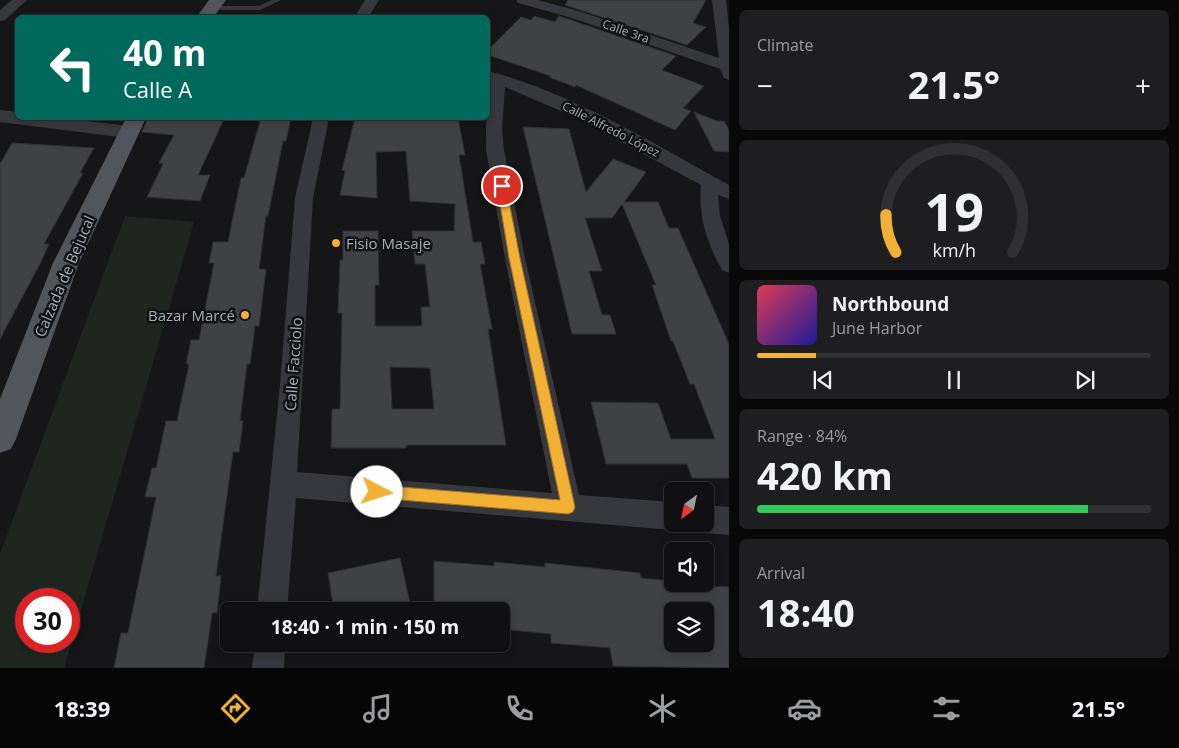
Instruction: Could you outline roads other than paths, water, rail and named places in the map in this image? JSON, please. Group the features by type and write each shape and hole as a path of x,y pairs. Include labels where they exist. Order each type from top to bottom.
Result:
{"main road":[{"name":"Calzada de Bejucal","path":"0,439 66,263 132,125"}],"street":[{"path":"0,17 20,0"},
{"path":"363,15 372,0"},
{"name":"Calle 3ra","path":"523,0 577,15 728,70"},
{"path":"728,70 720,0 729,3"},
{"path":"493,78 495,150 515,258 568,507"},
{"name":"Calle Alfredo López","path":"493,78 567,107 608,126 729,193"},
{"path":"0,116 15,117"},
{"path":"59,120 132,125"},
{"name":"Calle Facciolo","path":"273,602 292,386 304,198 321,120"},
{"path":"710,182 708,200 713,232 729,265"},
{"path":"282,484 664,515"},
{"path":"714,520 729,521"},
{"path":"268,668 269,652"}],"lane":[{"path":"211,9 260,8 278,0"}],"place":[{"name":"Fisio Masaje","path":"336,243"},
{"name":"Bazar Marcé","path":"245,315"}]}
